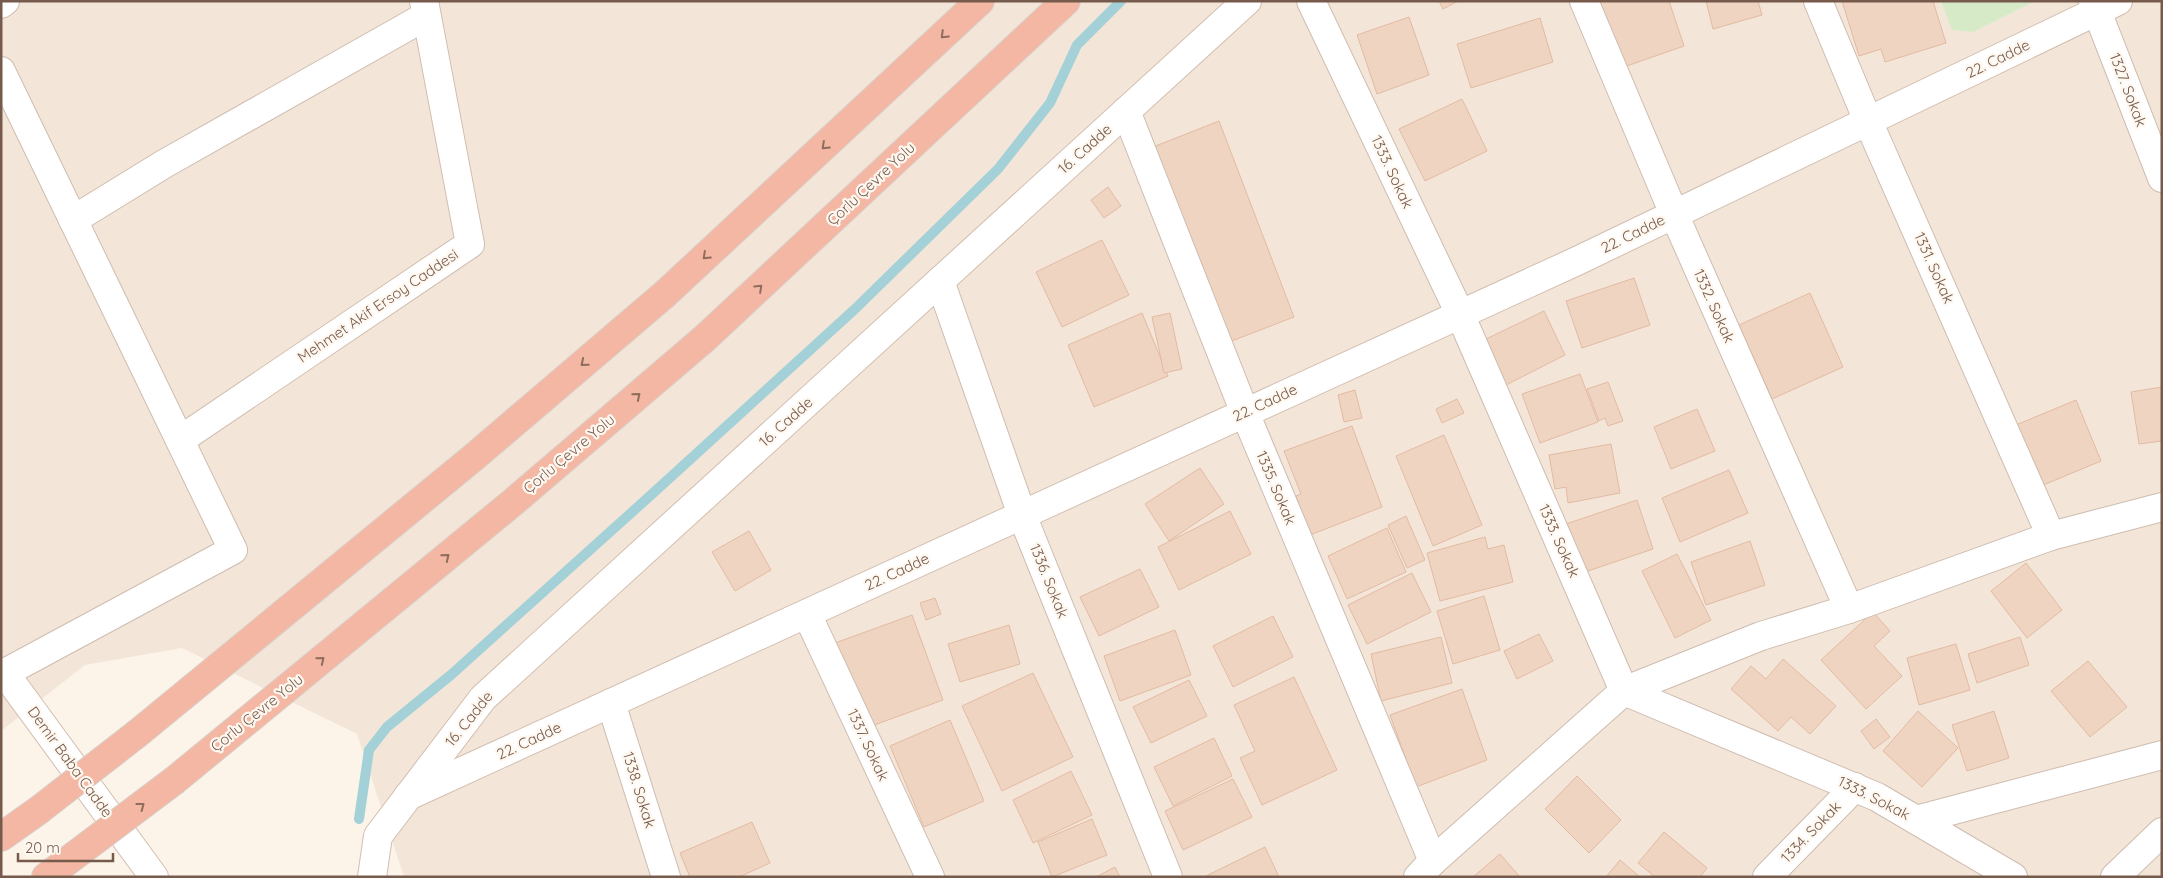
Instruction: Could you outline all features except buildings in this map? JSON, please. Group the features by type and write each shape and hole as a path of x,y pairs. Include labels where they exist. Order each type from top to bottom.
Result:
{"highway":[{"path":"1,837 138,734 466,463 665,294 980,1"},
{"name":"Çorlu Çevre Yolu","path":"46,877 175,780 504,509 705,338 1066,1"}],"street":[{"path":"1,4 5,1"},
{"name":"16. Cadde","path":"372,877 378,836 483,698 1247,1"},
{"name":"1333. Sokak","path":"1311,1 1460,314 1624,691 1878,797 2013,877"},
{"name":"1332. Sokak","path":"1584,1 1674,214 1848,609"},
{"name":"1331. Sokak","path":"1818,1 1868,121 2051,536"},
{"name":"22. Cadde","path":"408,796 1460,314 1868,121 2103,5"},
{"name":"1327. Sokak","path":"2103,5 2162,178"},
{"path":"73,220 425,9"},
{"name":"Mehmet Akif Ersoy Caddesi","path":"180,440 470,244 425,9"},
{"path":"1,71 233,550 2,671"},
{"name":"1335. Sokak","path":"1126,111 1426,869"},
{"name":"1336. Sokak","path":"940,281 1022,515 1168,877"},
{"path":"1426,869 1624,691 1761,636 1848,609 2051,536 2162,507"},
{"name":"1337. Sokak","path":"807,614 930,877"},
{"name":"Demir Baba Cadde","path":"2,671 154,877"},
{"name":"1338. Sokak","path":"612,703 666,877"},
{"path":"1916,820 2162,755"},
{"name":"1334. Sokak","path":"1767,877 1855,787"},
{"path":"2116,877 2162,832"}],"shaded area":[{"path":"1,1 2162,1 2162,877 404,877 357,734 182,648 85,665 1,731"}],"green space":[{"path":"1941,1 2035,1 1973,32 1952,30"}],"waterway":[{"path":"359,819 369,750 387,727 452,674 855,309 998,169 1050,103 1077,45 1121,1"}]}
